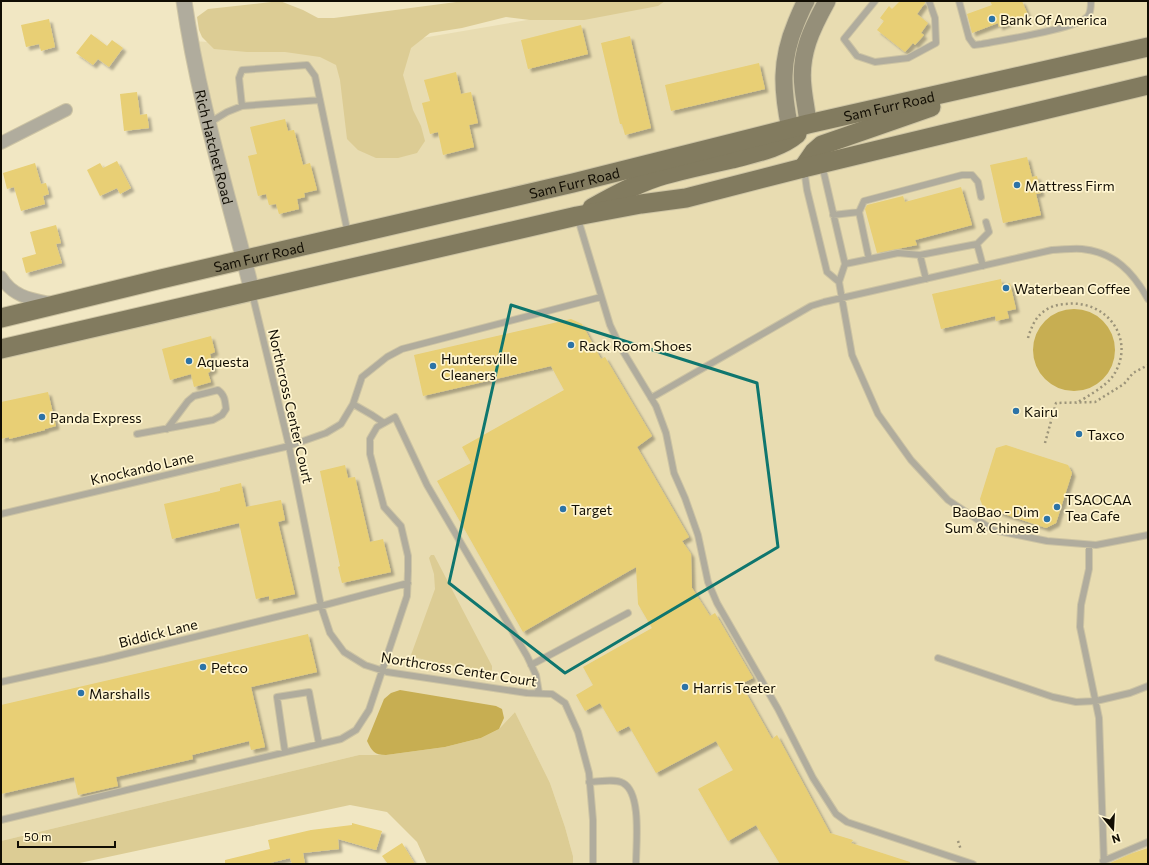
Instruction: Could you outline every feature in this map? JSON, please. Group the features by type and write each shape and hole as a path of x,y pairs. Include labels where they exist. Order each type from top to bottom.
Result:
{"main road":[{"path":"790,129 784,97 785,54 792,31 806,1"},
{"path":"578,216 619,193 662,176 758,153 781,145 790,140 808,124 802,68 806,44 813,25 827,1"},
{"name":"Sam Furr Road","path":"1,318 581,181 808,124 1148,47"},
{"path":"812,166 818,149 822,145 831,141 1026,75"},
{"path":"1,349 578,216 641,204 686,198 1148,84"}],"street":[{"name":"Rich Hatchet Road","path":"184,1 201,94 252,291"},
{"path":"1,143 66,110"},
{"path":"1,277 7,286 18,295 32,300 59,304"}],"lane":[{"path":"875,1 844,38 857,56 876,62 908,58 936,43 935,18 929,1"},
{"path":"959,1 969,38 974,45 1073,24 1088,16 1091,1"},
{"path":"242,106 239,78 242,70 307,65 315,76 348,236"},
{"path":"209,123 227,112 242,106 320,100"},
{"path":"812,166 833,215 845,264 839,282 852,355 878,414 911,460 948,500 993,530 1047,541 1089,545 1148,535"},
{"path":"812,166 807,190 827,272 839,282"},
{"path":"869,259 859,212 864,201 962,175 972,175 978,182 981,197"},
{"path":"833,215 859,212"},
{"path":"578,216 600,297 610,325 621,348 656,406 666,433 674,473 685,498 698,535 708,582 717,603 778,709 813,778 836,814 846,822 973,864"},
{"path":"845,264 898,253 920,255 978,244 989,232 986,222"},
{"path":"978,244 983,266"},
{"path":"651,398 803,311 824,302 1052,250 1083,249 1107,255 1127,268 1141,286 1148,299"},
{"path":"920,255 926,279"},
{"name":"Northcross Center Court","path":"252,291 289,446 321,606 330,633 344,652 365,665 387,672 527,693 552,694 565,703 578,732 588,773 592,820 593,864"},
{"name":"Knockando Lane","path":"1,514 289,446 326,433 341,424 353,404 362,377 387,357 402,349 600,297"},
{"path":"137,434 213,420 222,415 226,409 225,400 222,393 218,390 194,396 188,401 167,428"},
{"path":"353,404 384,423"},
{"path":"1,820 341,739 356,730 369,710 407,596 408,556 401,526 384,507 370,454 370,439 377,427 395,417 427,484 531,665 536,675 539,694"},
{"path":"1089,545 1089,570 1081,606 1080,626 1099,718 1104,862 1148,842"},
{"name":"Biddick Lane","path":"1,682 104,659 321,606 408,583"},
{"path":"531,665 628,613"},
{"path":"938,658 1053,697 1076,702 1096,701 1130,693 1148,686"},
{"path":"285,752 277,697 309,692 319,744"},
{"path":"589,782 617,781 624,784 631,791 637,819 636,864"}],"path":[{"path":"1028,338 1034,322 1043,311 1058,304 1073,303 1093,307 1110,318 1120,333 1122,348 1119,362 1113,377 1092,394 1076,402"},
{"path":"1045,443 1056,403 1095,402 1124,384 1133,373 1148,365"}],"highlighted area":[{"path":"511,305 757,383 778,547 565,673 449,583"}],"shaded area":[{"path":"280,1 318,18 334,18 464,1 665,1 658,6 584,20 530,20 506,17 462,28 430,33 411,48 403,75 413,110 421,126 425,141 417,153 398,158 376,158 358,150 347,139 340,80 336,65 320,57 285,52 247,52 214,49 202,37 199,30 197,17 208,9"},
{"path":"639,1 1148,1 1148,864 573,864 573,856 565,827 550,783 515,712 499,729 445,747 386,755 359,755 1,841 1,349 252,291 191,41 352,50"},
{"path":"1074,309 1090,312 1103,321 1112,334 1115,350 1112,366 1103,379 1090,388 1074,391 1058,388 1045,379 1036,366 1033,350 1036,334 1045,321 1058,312"},
{"path":"431,555 434,555 492,666 492,670 488,673 482,673 413,657 411,655 435,589 434,574 429,558"},
{"path":"400,690 496,706 502,709 504,718 499,729 481,738 445,747 386,755 376,753 372,750 367,741 384,699 391,693"},
{"path":"515,712 550,783 565,827 573,856 573,864 427,864 417,842 387,812 350,805 75,864 1,864 1,841 359,755 386,755 445,747 481,738 499,729"}],"building":[{"path":"900,1 925,1 917,14 928,23 921,33 924,35 915,45 913,43 905,52 877,30 884,21 880,18 889,6 892,9"},
{"name":"Bank Of America","path":"990,1 1022,1 1028,15 999,27 998,23 972,33 967,14 992,5"},
{"path":"49,19 55,47 41,51 39,44 26,47 21,25"},
{"path":"581,25 588,54 528,69 521,40"},
{"path":"91,34 107,46 112,40 123,48 109,67 98,59 93,65 76,53"},
{"path":"630,36 651,128 625,135 622,124 620,124 601,43"},
{"path":"759,63 765,89 671,111 665,85"},
{"path":"456,72 461,94 471,92 478,123 469,125 474,147 443,155 438,132 430,134 422,103 430,101 424,80"},
{"path":"137,92 140,115 147,114 149,128 124,131 120,94"},
{"path":"285,119 288,131 294,130 303,165 310,163 317,190 304,193 305,197 297,199 299,209 279,214 276,204 269,205 266,194 258,196 248,156 257,154 250,127"},
{"name":"Mattress Firm","path":"1027,157 1032,177 1037,176 1041,193 1036,194 1041,215 1003,223 990,165"},
{"path":"117,161 131,188 120,194 117,188 100,196 87,170 100,163 103,168"},
{"path":"35,163 41,184 46,183 49,194 43,196 45,204 21,211 14,187 7,189 3,173"},
{"path":"961,187 972,225 915,240 917,245 877,253 865,209 867,205 903,196 905,202"},
{"path":"56,225 61,243 56,244 62,263 26,273 22,258 36,254 30,232"},
{"path":"1001,279 1002,285 1010,283 1016,309 1007,311 1009,318 996,321 995,316 941,329 932,294"},
{"path":"571,319 582,324 601,359 605,357 652,436 637,447 689,537 682,541 691,554 692,588 710,616 715,613 753,678 741,684 772,739 777,735 830,833 853,840 851,843 910,862 910,864 780,864 756,825 728,841 698,789 733,770 716,741 656,773 629,726 617,732 600,703 585,711 576,695 593,685 583,667 652,628 638,604 636,567 523,632 437,481 471,463 462,447 564,390 551,366 423,396 414,355"},
{"name":"Aquesta","path":"211,336 215,352 210,354 214,369 208,373 211,382 194,387 191,374 170,380 162,349"},
{"path":"48,392 56,426 9,439 9,437 1,439 1,402"},
{"path":"1006,445 1068,465 1072,473 1056,523 1046,528 983,507 980,499 996,448"},
{"path":"345,465 348,478 355,477 370,542 383,539 391,572 342,583 338,567 340,566 320,471"},
{"path":"241,483 246,507 281,500 285,520 278,522 295,594 269,600 269,596 256,599 239,523 172,539 164,504 220,491 220,488"},
{"path":"308,634 317,672 251,687 265,747 251,750 249,741 192,755 193,759 116,777 118,786 78,795 74,777 1,794 1,705"},
{"path":"352,823 382,831 376,850 338,839 339,849 303,853 305,864 292,864 290,858 266,864 225,864 225,860 270,849 268,840 311,830 352,825"},
{"path":"402,843 415,864 388,864 382,856"},
{"path":"1148,848 1148,864 1108,864 1130,854"}],"place":[{"name":"Bank Of America","path":"992,19"},
{"name":"Mattress Firm","path":"1017,185"},
{"name":"Waterbean Coffee","path":"1006,288"},
{"name":"Rack Room Shoes","path":"571,345"},
{"name":"Aquesta","path":"189,361"},
{"name":"Huntersville Cleaners","path":"433,366"},
{"name":"Kairu","path":"1016,411"},
{"name":"Panda Express","path":"42,417"},
{"name":"Taxco","path":"1079,434"},
{"name":"TSAOCAA Tea Cafe","path":"1057,507"},
{"name":"Target","path":"563,509"},
{"name":"BaoBao - Dim Sum & Chinese","path":"1047,519"},
{"name":"Petco","path":"203,667"},
{"name":"Harris Teeter","path":"685,687"},
{"name":"Marshalls","path":"81,693"}]}
